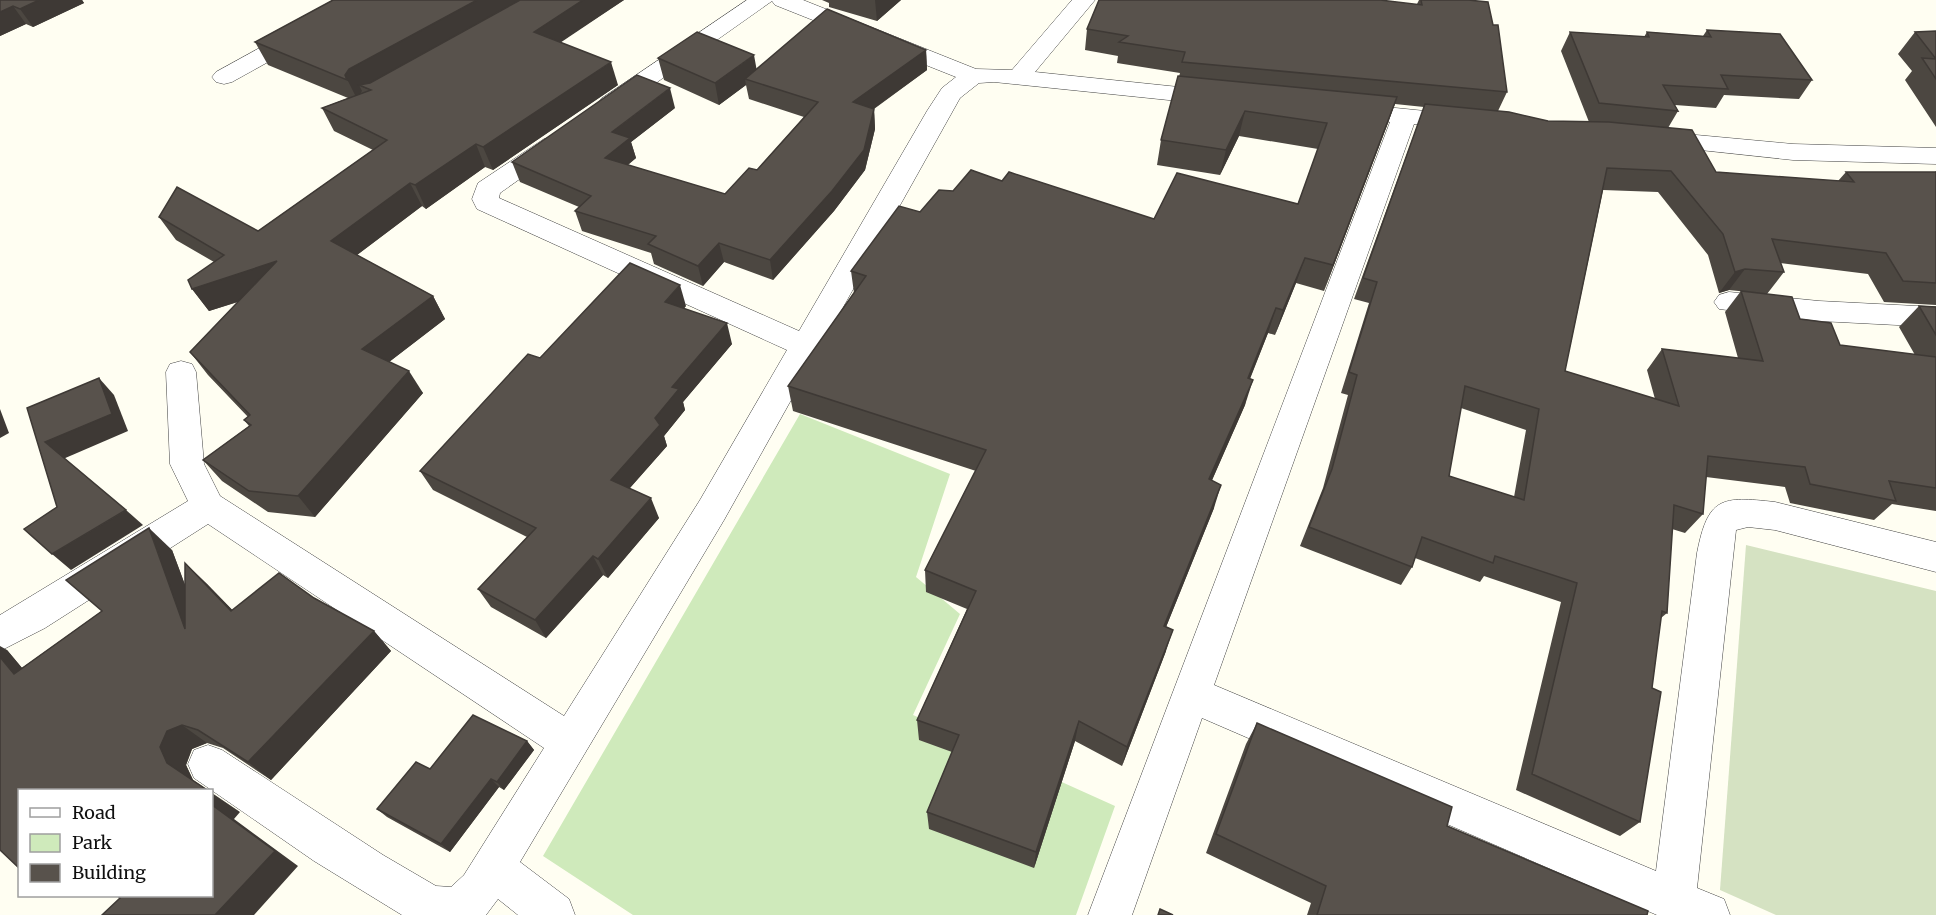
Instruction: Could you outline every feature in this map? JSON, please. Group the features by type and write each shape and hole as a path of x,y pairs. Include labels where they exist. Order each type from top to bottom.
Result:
{"street":[{"path":"224,76 363,0"},
{"path":"762,0 487,189 485,199 488,203 805,346"},
{"path":"783,0 903,46 973,76 994,75 1240,100"},
{"path":"1017,79 1084,0"},
{"path":"208,764 403,893 442,911 474,899 712,510 939,111 951,93 973,76"},
{"path":"1323,108 1487,124"},
{"path":"1110,915 1405,116"},
{"path":"1628,136 1793,152 1936,156"},
{"path":"1729,302 1936,317"},
{"path":"181,372 187,464 208,506 571,743"},
{"path":"0,634 32,617 208,506"},
{"path":"1193,695 1691,908 1715,553 1720,525 1729,515 1748,513 1775,516 1936,557"},
{"path":"493,868 553,915"}],"green space":[{"path":"800,414 950,474 916,577 960,614 913,715 1115,806 1076,915 633,915 543,856"},
{"path":"1746,545 1936,591 1936,915 1776,915 1720,890"}],"building":[{"path":"0,0 39,0 20,9 13,6 0,12"},
{"path":"333,0 477,0 349,69 345,75 347,80 255,42"},
{"path":"520,0 583,0 534,32 611,62 483,147 476,144 415,185 410,183 331,241 433,296 362,349 409,371 298,496 249,491 203,460 251,425 244,420 250,415 190,352 277,261 192,289 188,280 224,255 159,217 177,187 258,231 387,140 322,108 371,90 359,85 370,83"},
{"path":"1099,0 1380,0 1422,5 1421,0 1488,2 1493,25 1498,25 1507,92 1182,62 1185,52 1119,42 1128,36 1087,29"},
{"path":"827,9 926,50 853,102 874,109 864,150 832,191 770,260 719,243 698,266 648,244 656,236 575,211 591,196 512,162 637,75 670,88 612,132 630,138 605,158 725,194 749,168 757,170 818,102 745,79"},
{"path":"1707,30 1780,34 1812,80 1721,75 1728,89 1663,85 1678,111 1599,103 1570,32 1649,37 1647,32 1711,37"},
{"path":"1936,31 1936,59 1915,32"},
{"path":"697,32 754,55 715,83 658,58"},
{"path":"1922,58 1936,59 1936,79"},
{"path":"1178,76 1397,97 1333,265 1305,258 1283,310 1276,308 1248,378 1253,380 1209,479 1221,485 1164,626 1173,630 1127,747 1079,721 1036,852 927,812 959,735 917,720 976,591 925,570 986,450 788,386 866,276 851,271 899,206 920,212 939,190 953,191 971,170 1002,181 1009,172 1154,219 1177,173 1298,204 1327,123 1245,111 1226,150 1161,140"},
{"path":"1425,104 1509,112 1548,121 1609,122 1692,130 1716,172 1854,182 1846,172 1936,172 1936,283 1903,281 1886,253 1772,239 1784,272 1745,269 1735,272 1723,234 1671,171 1607,168 1565,371 1679,406 1662,349 1763,361 1741,291 1792,297 1800,319 1831,323 1840,345 1936,357 1936,488 1889,481 1896,501 1810,484 1805,467 1708,456 1703,514 1674,505 1667,613 1662,611 1652,688 1661,692 1640,822 1532,774 1577,583 1495,556 1493,563 1422,537 1412,567 1309,527 1332,469 1357,375 1349,372 1377,282 1363,278","holes":["1465,386 1539,409 1524,500 1449,476"]},
{"path":"630,263 680,285 665,302 727,323 672,387 679,389 655,418 660,425 611,480 651,498 598,559 593,556 535,620 478,589 536,528 420,471 528,354 540,358"},
{"path":"1919,306 1936,307 1936,335"},
{"path":"99,378 112,414 45,442 126,510 52,554 24,529 57,507 27,408"},
{"path":"149,528 185,629 185,563 231,611 279,573 314,598 374,631 248,762 198,730 182,725 167,731 160,747 167,763 206,789 18,789 18,867 0,850 0,657 14,674 102,611 66,580"},
{"path":"473,715 527,741 497,782 491,779 441,844 377,809 416,762 430,769"},
{"path":"1257,723 1452,807 1447,826 1648,911 1647,915 1317,915 1326,886 1216,834"},
{"path":"213,806 275,851 215,915 102,915 120,898 213,897"},
{"path":"1160,909 1173,915 1158,915"}]}
